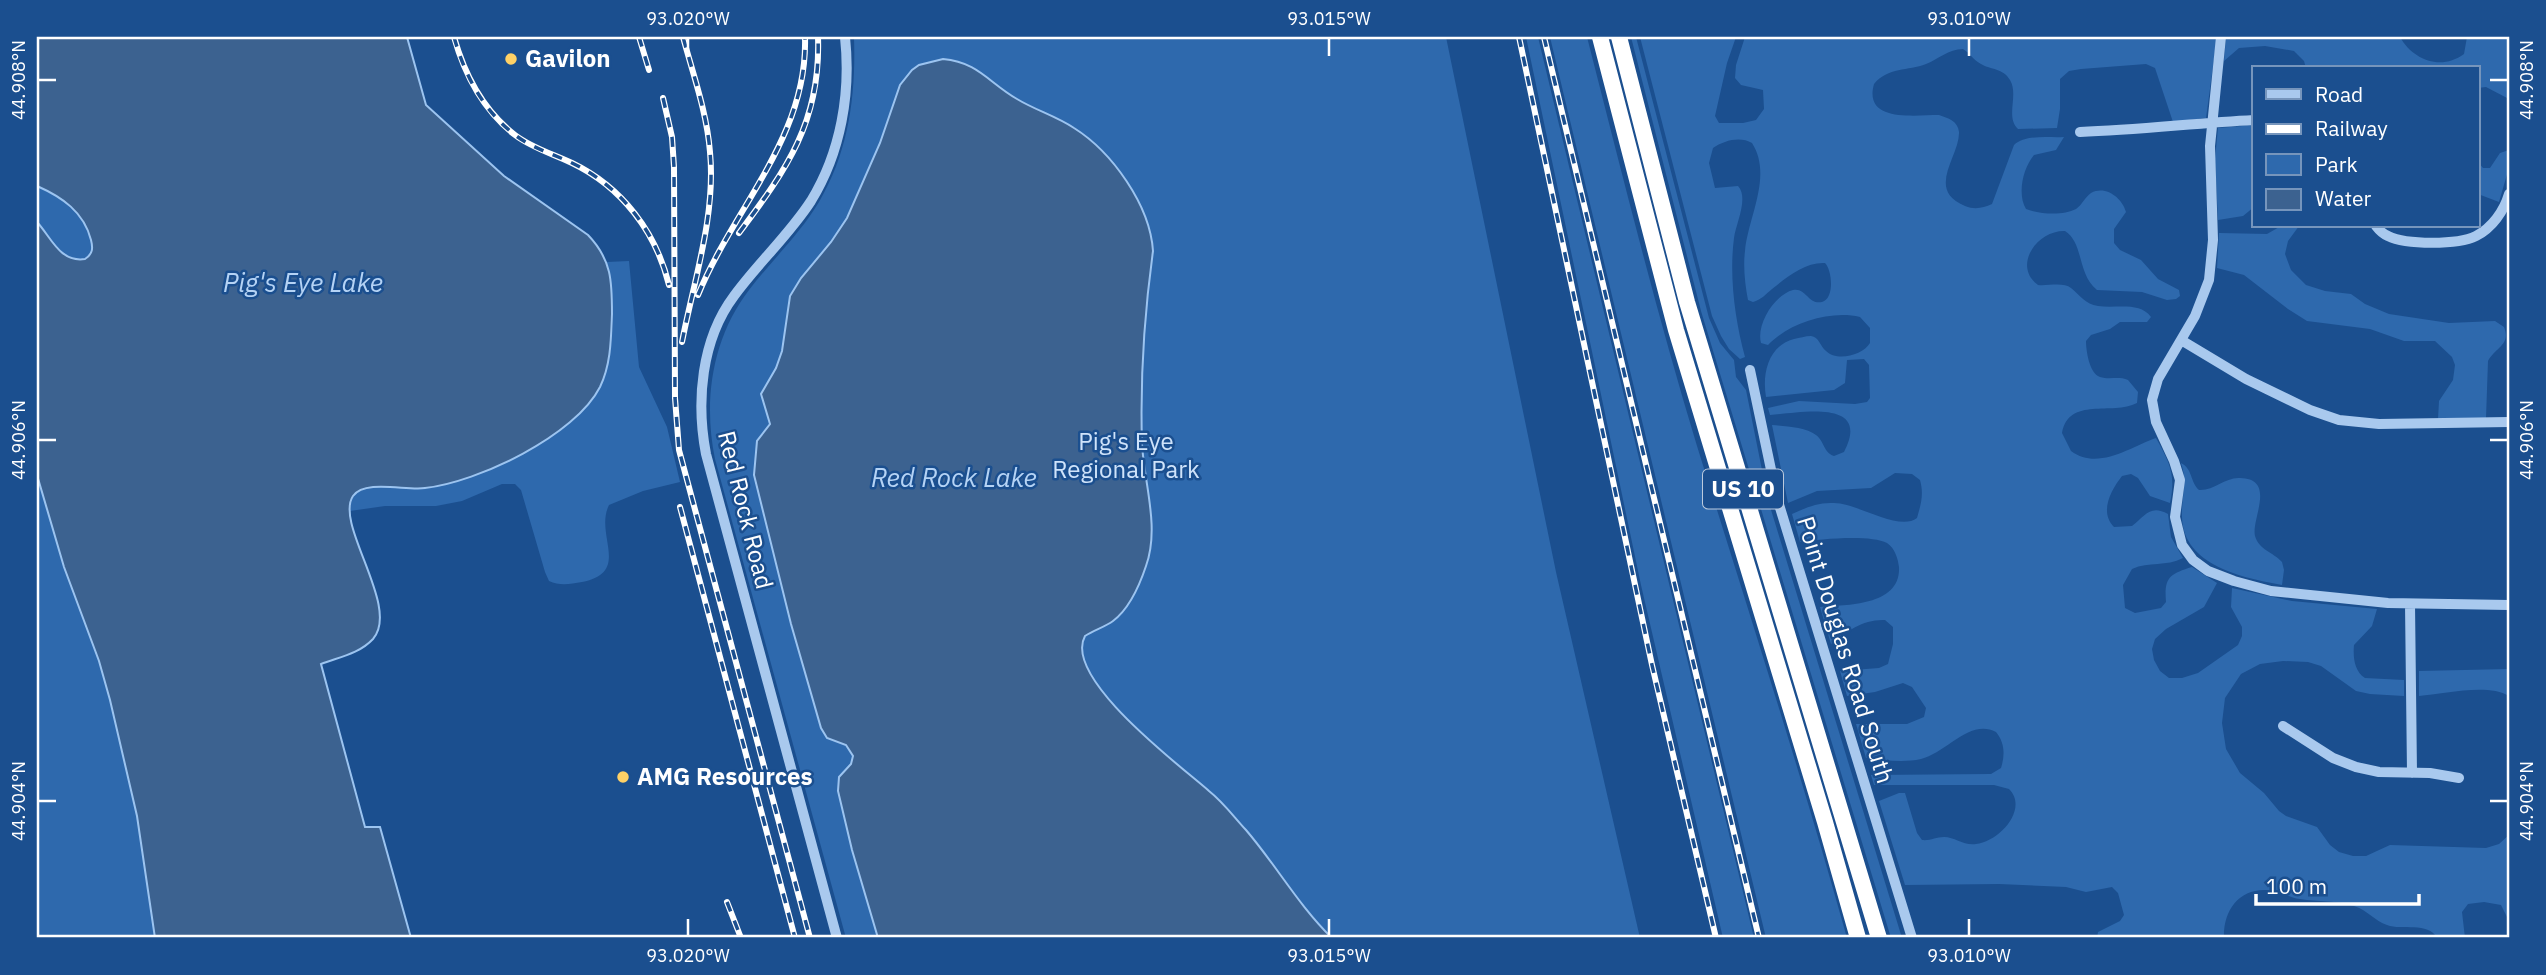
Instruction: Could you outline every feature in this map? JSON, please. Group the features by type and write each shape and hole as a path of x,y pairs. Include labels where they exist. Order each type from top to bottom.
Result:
{"highway":[{"name":"US 10","path":"1600,37 1679,341 1858,938"},
{"name":"US 10","path":"1619,37 1687,302 1879,938"}],"street":[{"name":"Red Rock Road","path":"837,938 706,454 701,408 708,352 724,311 736,292 805,209 832,157 846,93 845,37"},
{"path":"2221,37 2209,154 2213,240 2211,268 2201,304 2158,379 2152,400 2157,427 2180,480 2175,513 2176,529 2185,550 2198,564 2215,575 2234,582 2297,595 2410,604 2509,605"},
{"path":"2080,132 2149,130 2252,120"},
{"path":"2378,228 2388,236 2403,240 2464,240 2476,236 2491,225 2509,194"},
{"path":"2181,340 2258,385 2310,411 2339,420 2379,424 2509,422"},
{"name":"Point Douglas Road South","path":"1750,370 1777,498 1912,938"},
{"path":"2410,604 2412,772"},
{"path":"2283,726 2330,756 2351,765 2379,772 2434,773 2459,778"}],"green space":[{"path":"37,37 286,938 37,938"},
{"name":"Pig's Eye Regional Park","path":"854,37 1446,37 1556,572 1640,938 846,938 715,459 710,415 714,371 726,328 749,290 811,214 837,163 844,143 852,101"},
{"path":"1526,37 1538,37 1754,938 1723,938 1641,585"},
{"path":"1550,37 1587,37 1682,395 1793,753 1847,938 1766,938"},
{"path":"1631,37 1636,37 1709,318 1720,343 1734,360 1736,377 1746,390 1768,500 1902,938 1891,938 1701,311"},
{"path":"1640,37 1736,37 1715,116 1719,123 1743,123 1756,120 1764,109 1763,90 1741,85 1735,78 1736,65 1745,37 2217,37 2206,118 2173,122 2155,68 2146,64 2069,71 2060,79 2057,128 2018,129 2014,124 2012,112 2013,92 2010,80 2000,71 1978,62 1963,49 1948,52 1926,64 1886,75 1874,84 1873,97 1876,105 1883,111 1905,115 1939,115 1955,123 1959,132 1958,141 1947,172 1947,191 1953,199 1965,206 1979,208 1992,204 2014,145 2024,139 2044,137 2064,137 2056,150 2034,155 2030,160 2022,189 2026,209 2051,214 2065,213 2078,207 2091,193 2097,191 2113,194 2121,202 2126,212 2114,229 2114,243 2120,250 2141,260 2158,279 2179,290 2180,296 2176,299 2167,300 2142,292 2097,290 2086,276 2075,243 2065,231 2045,236 2037,243 2031,250 2027,268 2038,285 2064,285 2094,305 2134,307 2151,317 2147,322 2120,322 2110,329 2091,335 2086,341 2091,366 2096,375 2128,380 2138,392 2137,403 2127,407 2082,411 2066,422 2062,433 2071,451 2092,459 2114,455 2156,438 2168,462 2172,477 2170,503 2150,496 2138,478 2131,474 2122,476 2108,501 2107,515 2114,527 2132,526 2152,511 2168,514 2171,537 2183,558 2132,569 2123,585 2125,608 2135,613 2161,608 2166,602 2166,587 2170,578 2192,567 2217,583 2204,607 2166,629 2155,639 2152,649 2154,660 2160,671 2169,678 2182,678 2198,673 2238,645 2242,627 2231,607 2232,588 2292,601 2377,609 2372,626 2354,645 2355,663 2358,672 2365,678 2404,680 2404,696 2356,691 2321,666 2308,662 2260,664 2241,674 2225,698 2222,723 2226,749 2240,773 2264,793 2279,811 2317,827 2330,845 2339,852 2366,856 2390,845 2486,848 2499,844 2509,835 2509,921 2501,905 2484,902 2468,904 2462,912 2465,938 2437,938 2433,933 2421,928 2387,925 2347,904 2297,898 2263,890 2244,895 2231,908 2224,938 2097,938 2098,932 2120,921 2124,915 2118,893 2112,887 2086,892 2066,887 1999,884 1905,885 1879,801 1905,793 1917,833 1922,840 1944,837 1972,844 1985,842 2002,831 2013,815 2016,806 2014,797 2009,789 1994,785 1874,785 1871,775 1991,774 2001,768 2003,745 1996,732 1977,729 1921,759 1900,761 1866,758 1856,724 1907,724 1924,717 1926,708 1912,687 1903,683 1875,692 1847,696 1840,671 1879,668 1888,664 1893,644 1893,627 1885,620 1877,620 1850,630 1831,644 1820,607 1857,604 1882,596 1897,580 1897,557 1887,543 1879,540 1857,538 1800,542 1792,514 1817,504 1834,503 1900,522 1909,521 1917,518 1920,508 1920,480 1912,474 1895,473 1871,488 1817,491 1788,503 1772,425 1812,432 1834,456 1844,452 1850,435 1848,423 1841,416 1829,412 1770,415 1768,408 1799,401 1855,404 1867,402 1870,398 1869,365 1864,359 1847,360 1845,383 1834,390 1766,397 1765,379 1769,362 1778,348 1785,343 1809,336 1816,338 1831,354 1856,354 1870,343 1870,328 1860,317 1836,315 1798,325 1768,345 1761,343 1764,320 1779,298 1797,290 1813,301 1822,302 1831,290 1831,277 1825,263 1810,265 1790,275 1758,300 1748,300 1744,257 1758,197 1760,169 1752,143 1732,140 1713,148 1709,163 1715,188 1738,186 1742,197 1734,238 1732,267 1738,328 1745,357 1740,359 1729,349 1712,316"},
{"path":"2226,37 2400,37 2412,52 2420,57 2446,62 2464,54 2467,37 2509,37 2509,99 2486,87 2480,88 2480,66 2305,66 2294,51 2265,46 2239,48 2224,61"},
{"path":"2252,125 2252,209 2243,216 2218,220 2215,159 2218,128"},
{"path":"2509,150 2508,171 2499,202 2480,195 2480,164 2483,168 2490,168 2500,153"},
{"path":"2278,228 2298,228 2288,241 2285,254 2291,270 2306,285 2325,291 2351,294 2365,304 2389,314 2449,323 2495,321 2504,327 2506,338 2488,361 2486,418 2438,419 2439,401 2453,380 2455,365 2452,357 2435,341 2404,341 2370,329 2307,321 2244,275 2217,268 2219,233 2267,234"},
{"path":"629,261 639,367 667,427 680,482 643,491 609,505 605,528 609,561 605,570 597,577 582,582 561,584 549,581 521,490 515,484 502,484 462,501 436,506 385,506 350,511 352,497 369,488 429,488 497,465 545,439 584,408 597,392 603,379 611,346 613,310 607,262"},
{"path":"2181,463 2188,469 2199,490 2235,478 2251,480 2257,485 2260,501 2255,536 2263,548 2282,562 2282,585 2218,567 2193,547 2185,534 2182,517 2184,484"},
{"path":"2509,669 2509,696 2500,692 2478,690 2419,696 2419,671"}],"water":[{"name":"Pig's Eye Lake","path":"37,37 407,37 426,105 504,176 588,235 602,253 611,282 610,351 600,387 570,423 523,454 471,477 417,489 367,488 353,496 350,509 352,526 374,587 379,607 379,625 373,639 362,648 321,664 365,827 380,827 411,938 155,938 137,816 110,700 99,661 64,567 37,475 37,222 57,248 69,257 85,259 92,248 88,230 71,207 37,186"},
{"name":"Red Rock Lake","path":"943,59 965,64 1007,93 1088,138 1127,181 1145,216 1153,251 1142,371 1142,444 1151,521 1150,551 1141,580 1129,603 1113,621 1085,636 1083,654 1091,675 1107,697 1128,720 1224,805 1332,938 878,938 838,791 839,777 851,764 853,756 846,745 827,738 821,728 791,624 754,475 757,441 770,424 761,394 782,351 790,296 847,218 880,143 900,85 919,65"}],"railway":[{"path":"454,37 470,79 494,115 522,140 590,173 621,198 646,229 669,285"},
{"path":"639,37 649,70"},
{"path":"682,342 703,247 711,176 706,123 683,37"},
{"path":"698,295 782,139 795,107 803,73 805,37"},
{"path":"739,233 772,187 798,142 814,94 818,37"},
{"path":"1519,37 1652,665 1716,938"},
{"path":"1544,37 1759,938"},
{"path":"663,98 672,137 674,167 675,398 679,450 810,938"},
{"path":"680,507 795,938"},
{"path":"727,902 741,938"}],"place":[{"name":"Gavilon","path":"511,59"},
{"name":"AMG Resources","path":"623,777"}]}
